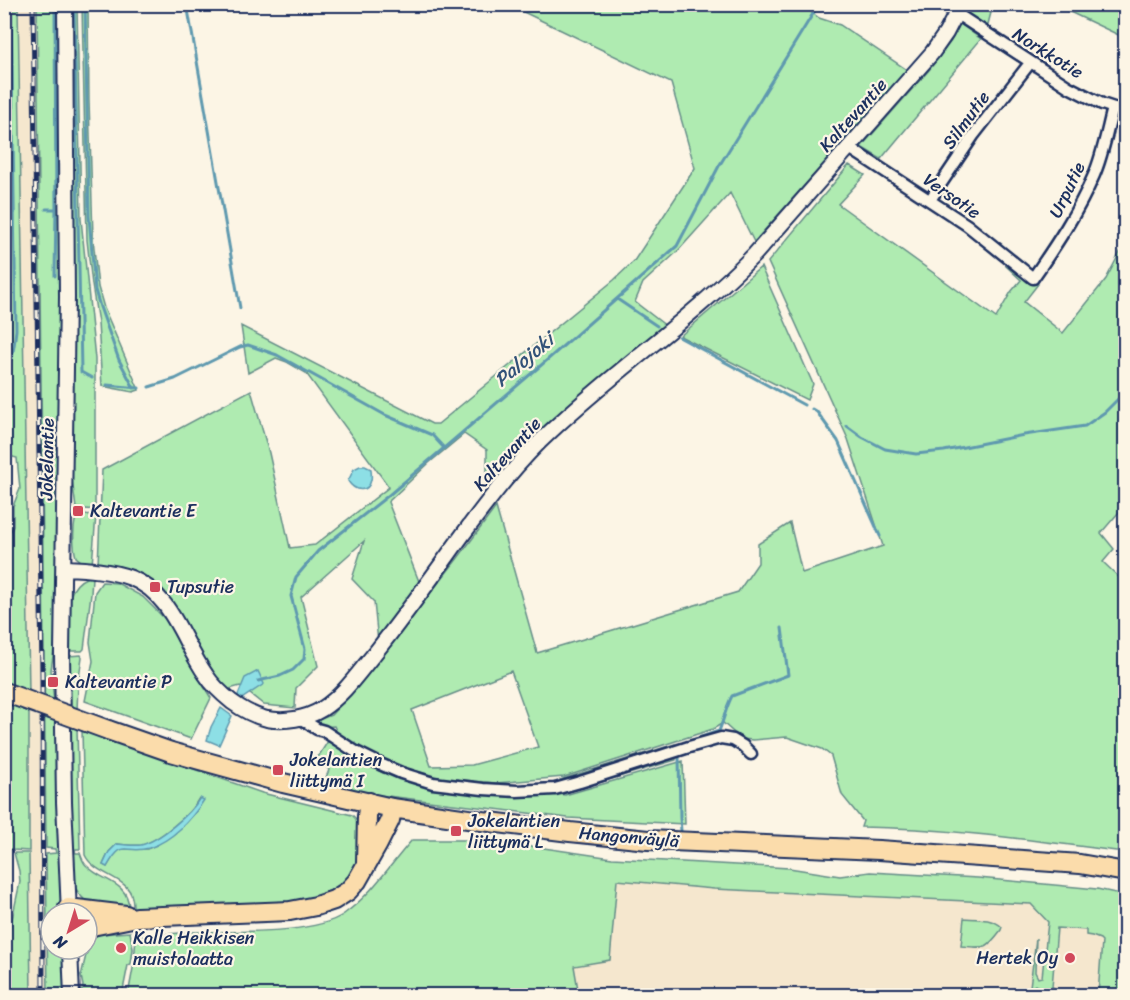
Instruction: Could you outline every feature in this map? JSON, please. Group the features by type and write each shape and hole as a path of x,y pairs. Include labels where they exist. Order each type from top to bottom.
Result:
{"highway":[{"name":"Hangonväylä","path":"4,692 108,730 210,763 283,783 392,807 570,832 648,840 891,851 1080,864 1125,872"},
{"path":"366,863 369,802"},
{"path":"99,913 137,917 291,911 334,900 348,891 357,881 390,820 392,807"},
{"path":"99,925 137,917"}],"street":[{"name":"Jokelantie","path":"65,4 67,297 62,653 68,901"},
{"name":"Kaltevantie","path":"64,568 116,574 130,578 155,593 170,612 206,675 226,698 240,708 253,715 280,720 300,718 317,712 340,694 358,673 520,462 551,430 741,268 932,53 959,9"},
{"name":"Norkkotie","path":"959,9 1030,63 1068,87 1125,112"},
{"name":"Silmutie","path":"930,200 973,136 1030,63"},
{"name":"Urputie","path":"1033,278 1064,234 1087,191 1105,143 1113,108"},
{"name":"Versotie","path":"848,147 967,225 1033,278"},
{"path":"300,718 356,752 401,773 433,783 483,789 517,791 555,789 721,738 733,741 751,754"},
{"path":"71,961 72,996"}],"shaded area":[{"path":"18,5 37,5 45,699 29,693"},
{"path":"29,710 45,716 47,901 39,901 39,961 48,961 48,995 31,995 28,861"},
{"path":"616,880 715,889 1031,904 1112,927 1101,995 579,995 574,966 610,960"}],"green space":[{"path":"7,5 18,5 29,693 5,683 5,540 13,526 13,506 20,489 17,458 5,455 4,263 11,234"},
{"path":"37,5 58,5 61,309 57,627 51,670 54,702 57,704 63,901 47,901 46,854 56,853 55,849 46,848"},
{"path":"70,5 77,5 81,219 95,359 95,510 76,508 72,479 74,306"},
{"path":"82,5 88,5 93,238 98,287 104,308 139,390 133,392 102,386 98,323 87,240"},
{"path":"509,5 817,5 810,11 819,18 840,25 907,70 754,242 730,193 677,252 643,283 635,302 666,326 487,494 487,450 464,434 388,502 420,584 378,642 374,602 352,579 364,541 301,597 318,666 296,688 295,708 264,705 240,686 226,690 209,669 171,603 98,565 102,470 251,390 269,453 290,548 315,545 389,487 306,373 276,358 248,373 241,326 432,424 438,424 614,280 634,261 695,168 671,83"},
{"path":"966,5 993,5 987,28 965,13"},
{"path":"1055,5 1125,5 1125,38"},
{"path":"960,24 981,39 881,159 861,147 929,70 951,41"},
{"path":"849,165 865,175 838,204 996,318 1021,280 1006,266 1008,264 1032,284 1036,282 1038,284 1024,302 1063,333 1106,279 1125,243 1125,505 1101,533 1114,549 1103,562 1125,583 1125,852 961,832 861,827 863,821 842,795 831,756 822,749 787,737 741,739 723,723 713,729 564,777 496,783 441,778 399,766 357,747 338,734 334,726 319,727 317,725 318,720 331,715 353,691 496,507 537,653 738,592 758,563 758,544 790,523 802,573 883,546 848,439 768,262","holes":["511,671 538,747 472,765 431,766 412,710"]},
{"path":"761,267 813,384 807,400 680,336"},
{"path":"78,514 96,515 92,565 85,564 76,557 74,535"},
{"path":"92,577 84,649 68,651 70,597 76,585"},
{"path":"102,582 117,583 143,597 168,622 183,653 211,698 191,739 85,701 93,661 90,642 95,592"},
{"path":"81,655 77,711 67,708 68,656"},
{"path":"5,701 29,710 29,851 5,847 7,821 4,807"},
{"path":"68,725 77,728 80,849 75,851 80,853 84,863 93,871 124,892 129,908 99,906 99,901 87,901 77,891 73,881"},
{"path":"82,730 262,793 352,815 358,826 357,862 352,873 337,889 312,900 256,905 133,908 133,900 125,885 89,862 85,855","holes":["199,798 198,809 175,833 158,844 147,849 120,849 107,867 103,865 109,852 117,844 141,845 165,833 182,819"]},
{"path":"328,741 383,773 565,795 683,761 685,824 568,818 371,794 325,780 329,770 318,757"},
{"path":"675,744 676,760 564,793 560,780"},
{"path":"412,840 489,840 612,858 789,868 840,876 870,872 978,878 1097,889 1125,895 1125,995 1098,995 1102,941 1100,939 1086,935 1086,930 1057,928 1053,991 1041,990 1035,985 1032,995 1029,995 1036,938 1035,972 1038,978 1042,977 1048,922 1031,904 714,889 617,880 610,960 574,966 579,995 128,995 136,937 195,932 294,929 331,921 344,914 363,898"},
{"path":"14,853 29,853 31,995 5,995 6,947 20,882"},
{"path":"964,918 989,920 1002,927 992,941 985,946 961,946"},
{"path":"130,932 133,949 122,995 81,995 83,986 81,976 85,961 99,961 100,934"},
{"path":"48,961 65,961 66,996 48,995"}],"water":[{"path":"360,466 371,469 371,480 367,487 361,490 348,481 354,469"},
{"path":"258,671 264,684 240,700 238,695 245,678"},
{"path":"221,708 232,716 219,745 207,740"},
{"path":"200,798 204,800 194,815 166,840 141,850 121,850 117,852 107,867 103,865 109,852 117,844 141,845 157,838 182,819"}],"waterway":[{"path":"4,371 12,357 16,330 11,4"},
{"path":"55,4 56,209"},
{"path":"74,4 81,372 92,378"},
{"path":"85,4 89,216 95,290 119,360 134,388"},
{"path":"187,4 240,308"},
{"name":"Palojoki","path":"258,681 280,676 293,670 304,659 305,649 291,596 296,577 318,551 389,495 677,246 719,166 819,4"},
{"path":"46,209 56,209 55,276"},
{"path":"617,299 657,326"},
{"path":"679,337 804,405"},
{"path":"149,387 175,379 248,345 277,355 385,415 432,435 444,448"},
{"path":"107,385 139,388"},
{"path":"847,426 885,449 916,454 944,451 1085,426 1105,412 1126,391"},
{"path":"812,409 817,412 838,441 880,536"},
{"path":"687,742 719,731 732,696 788,675 782,628"},
{"path":"679,755 681,831"}],"railway":[{"path":"33,4 42,676 43,996"}],"place":[{"name":"Kaltevantie E","path":"78,511"},
{"name":"Tupsutie","path":"155,587"},
{"name":"Kaltevantie P","path":"53,682"},
{"name":"Jokelantien liittymä I","path":"278,770"},
{"name":"Jokelantien liittymä L","path":"456,831"},
{"name":"Kalle Heikkisen muistolaatta","path":"121,948"},
{"name":"Hertek Oy","path":"1070,958"}]}
